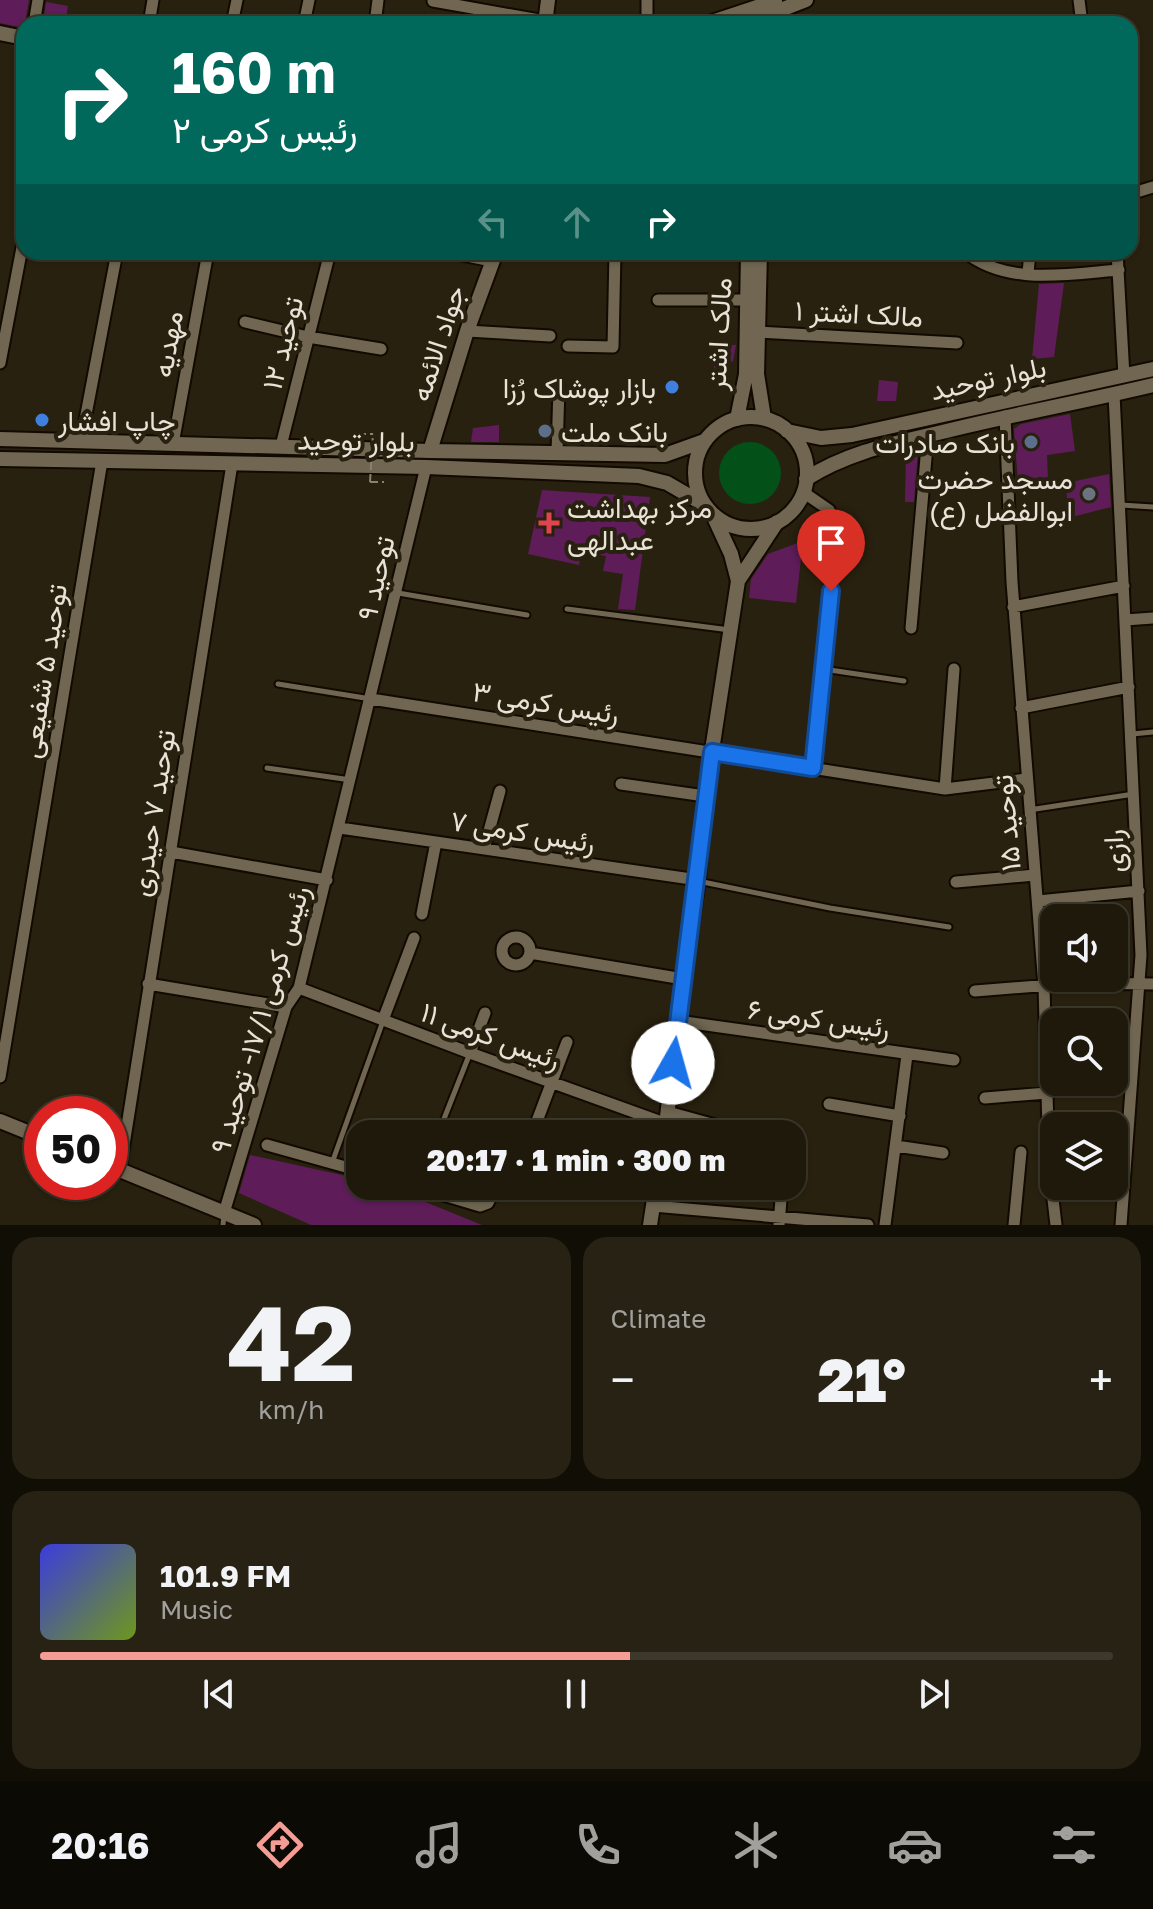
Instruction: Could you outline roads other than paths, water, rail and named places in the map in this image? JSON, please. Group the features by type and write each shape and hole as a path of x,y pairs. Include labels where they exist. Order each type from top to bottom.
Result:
{"main road":[{"path":"769,10 804,1"},
{"name":"جواد الائمه","path":"430,451 493,260"},
{"name":"مالک اشتر","path":"737,419 746,374 748,260"},
{"name":"مالک اشتر","path":"760,260 757,374 764,418"},
{"name":"بلوار توحید","path":"787,431 821,438 852,435 1153,369"},
{"name":"بلوار توحید","path":"804,486 829,464 857,453 1005,416 1153,385"},
{"path":"667,1120 698,880 705,796 738,581 731,554 695,480 695,466 704,441 713,431 737,419 764,418 787,431 803,453 804,486 797,504 777,522 738,581"},
{"name":"بلوار توحید","path":"0,439 665,455 704,441"},
{"name":"بلوار توحید","path":"0,459 426,467 639,476 667,483 709,510"},
{"path":"709,510 737,527 764,527 777,522"},
{"path":"0,1121 24,1131"},
{"path":"128,1174 224,1219 254,1225"},
{"path":"650,1225 654,1200"}],"street":[{"path":"433,1 509,16"},
{"path":"0,363 20,260"},
{"path":"81,441 115,260"},
{"name":"مهدیه","path":"173,444 207,260"},
{"name":"توحید ۱۲","path":"281,446 328,260"},
{"path":"568,346 613,347 615,260"},
{"path":"977,260 989,268 1013,274 1070,275 1119,270"},
{"path":"1028,273 1029,260"},
{"path":"1118,260 1124,376"},
{"path":"658,300 748,300"},
{"path":"245,322 308,337 381,349"},
{"path":"467,331 550,336"},
{"name":"مالک اشتر ۱","path":"758,332 957,343"},
{"path":"557,453 559,387"},
{"name":"رازی","path":"1114,394 1139,891 1139,983 1121,1225"},
{"name":"توحید ۱۵","path":"1005,416 1013,607 1040,929"},
{"path":"911,628 928,435"},
{"name":"توحید ۵ شفیعی","path":"0,1077 102,461"},
{"name":"توحید ۷ حیدری","path":"128,1096 171,852 232,464"},
{"name":"توحید ۹","path":"371,699 426,467"},
{"path":"804,486 829,510 836,523 813,768"},
{"path":"1013,607 1124,586"},
{"path":"1125,620 1153,618"},
{"path":"945,789 954,669"},
{"path":"1021,708 1129,687"},
{"name":"رئیس کرمی ۳","path":"371,699 945,789 1026,779"},
{"name":"رئیس کرمی ۱۷/۱- توحید ۹","path":"224,1219 286,1007 299,988 371,699"},
{"path":"621,784 705,796"},
{"path":"484,849 500,791"},
{"name":"رئیس کرمی ۷","path":"340,828 698,880"},
{"path":"422,914 436,842"},
{"path":"171,852 327,880"},
{"path":"956,882 1035,875"},
{"path":"1038,901 1139,891"},
{"path":"383,1020 414,938"},
{"path":"530,953 683,979"},
{"path":"1128,983 1153,984"},
{"path":"148,984 286,1007"},
{"path":"975,991 1040,986"},
{"name":"رئیس کرمی ۱۱","path":"299,988 658,1120"},
{"path":"470,1053 485,1013"},
{"name":"رئیس کرمی ۶","path":"678,1021 954,1060"},
{"path":"538,1120 567,1042"},
{"path":"885,1225 907,1055"},
{"path":"985,1098 1040,1094"},
{"name":"توحید ۱۵","path":"1047,1096 1049,1165 1056,1225"},
{"path":"829,1104 900,1116"},
{"path":"267,1145 346,1167"},
{"path":"896,1146 943,1153"},
{"path":"1014,1225 1021,1152"},
{"path":"460,1200 480,1206 489,1200"},
{"path":"780,1220 781,1200"},
{"path":"653,1206 780,1220 868,1225"}],"lane":[{"path":"1121,505 1153,507"},
{"path":"397,593 527,615"},
{"path":"567,609 731,630"},
{"path":"823,669 904,681"},
{"path":"278,684 371,699"},
{"path":"1131,734 1153,732"},
{"path":"267,768 352,780"},
{"path":"1028,810 1135,794"},
{"path":"698,880 830,908 949,927"},
{"path":"332,1163 383,1020"},
{"path":"444,1120 470,1053"}],"place":[{"name":"بازار پوشاک رُزا","path":"672,387"},
{"name":"چاپ افشار","path":"42,420"},
{"name":"بانک ملت","path":"545,431"},
{"name":"بانک صادرات","path":"1031,442"},
{"name":"مسجد حضرت ابوالفضل (ع)","path":"1089,494"},
{"name":"مرکز بهداشت عبدالهی","path":"549,523"}]}
